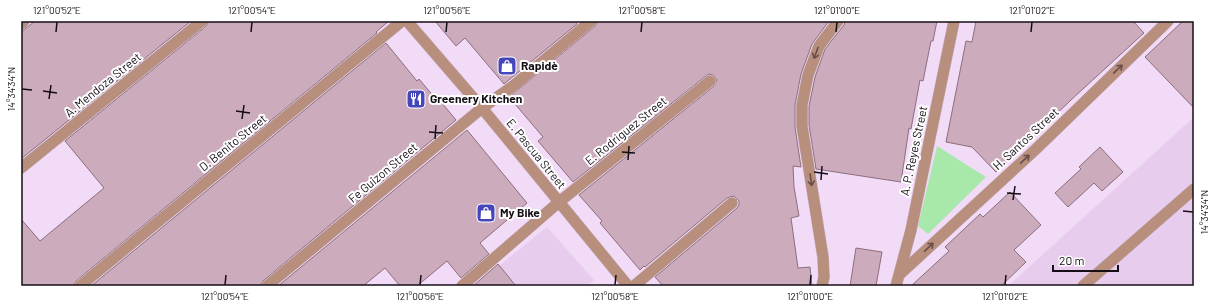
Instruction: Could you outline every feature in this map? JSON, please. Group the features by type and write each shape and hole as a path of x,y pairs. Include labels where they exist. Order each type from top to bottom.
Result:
{"street":[{"path":"21,24 24,21"},
{"name":"A. Mendoza Street","path":"21,168 202,21"},
{"name":"D. Benito Street","path":"80,286 402,21"},
{"name":"E. Pascua Street","path":"407,21 482,108 628,286"},
{"name":"Fe Guizon Street","path":"268,286 482,108 513,86 591,21"},
{"path":"822,286 824,277 824,257 802,126 802,105 808,75 819,46 838,21"},
{"name":"A. P. Reyes Street","path":"896,286 911,230 954,21"},
{"name":"H. Santos Street","path":"900,274 1036,149 1162,23"},
{"name":"E. Rodriguez Street","path":"462,286 559,202 710,81"},
{"path":"1082,286 1194,189"},
{"path":"634,286 732,203"}],"shaded area":[{"path":"1194,117 1194,286 1008,286"},
{"path":"547,227 594,280 586,286 474,286"}],"green space":[{"path":"937,146 986,177 928,234 918,226"}],"building":[{"path":"35,21 191,21 21,159 21,32"},
{"path":"209,21 389,21 376,32 377,33 76,281 73,286 21,286 21,219 40,241 104,188 65,141 206,26"},
{"name":"Rapidè","path":"435,21 575,21 577,24 504,84 465,38 456,46"},
{"path":"598,21 829,21 812,44 801,74 795,105 795,127 801,167 793,166 794,187 799,216 791,218 798,268 810,267 812,286 663,286 655,277 737,208 739,201 734,196 727,198 640,270 600,223 602,221 579,195 714,86 717,80 713,75 709,74 706,76 573,182 538,141 543,137 509,97 595,26"},
{"path":"845,21 937,21 933,41 931,41 923,81 920,80 911,129 909,128 901,182 816,169 809,125 809,106 815,77 825,49 844,25"},
{"path":"976,21 1133,21 1144,33 996,172 972,147 946,142 966,41 972,42"},
{"path":"1183,21 1194,21 1194,108 1145,57"},
{"path":"386,43 417,81 419,79 456,120 263,281 260,286 91,286"},
{"path":"467,130 527,203 480,243 489,254 461,278 447,261 417,286 400,286 385,268 363,286 278,286"},
{"path":"1100,147 1123,172 1102,191 1094,183 1068,207 1055,193 1081,169 1079,167"},
{"path":"1010,192 1041,225 1014,250 1026,262 1001,286 911,286 949,251 945,247 980,214 983,217"},
{"path":"856,248 882,252 876,286 850,286"},
{"path":"498,264 516,286 473,286"}],"place":[{"name":"Rapidè","path":"507,66"},
{"name":"Greenery Kitchen","path":"416,99"},
{"name":"My Bike","path":"486,213"}]}
